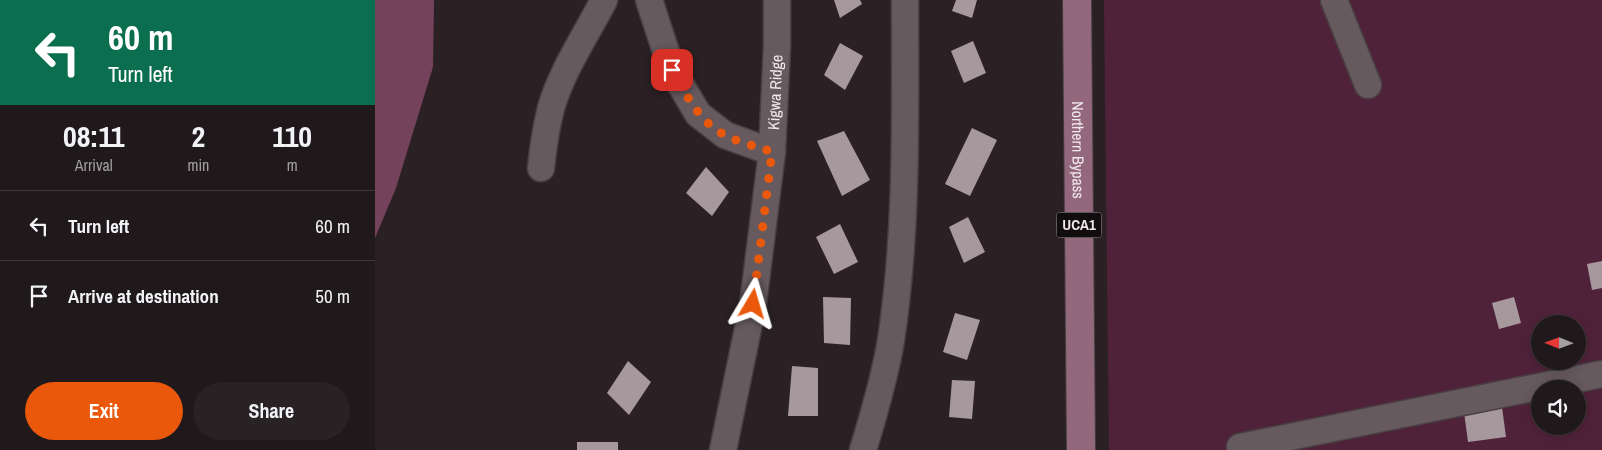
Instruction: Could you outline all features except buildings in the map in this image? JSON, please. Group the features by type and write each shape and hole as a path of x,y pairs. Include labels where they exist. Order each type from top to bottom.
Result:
{"main road":[{"name":"Northern Bypass","path":"1077,0 1081,450"}],"street":[{"path":"541,168 545,134 552,105 565,73 604,0"},
{"path":"649,0 672,70 699,114 725,136 772,152"},
{"name":"Kigwa Ridge","path":"723,450 753,304 772,152 777,46 777,0"},
{"path":"863,450 876,408 891,341 898,276 905,155 905,0"},
{"path":"1334,0 1368,85"},
{"path":"1240,447 1602,374"}],"shaded area":[{"path":"375,0 434,0 433,67 396,188 375,238"},
{"path":"1104,0 1602,0 1602,450 1109,450"}],"route":[{"path":"672,70 699,114 712,126 725,136 772,152 753,304"}]}
